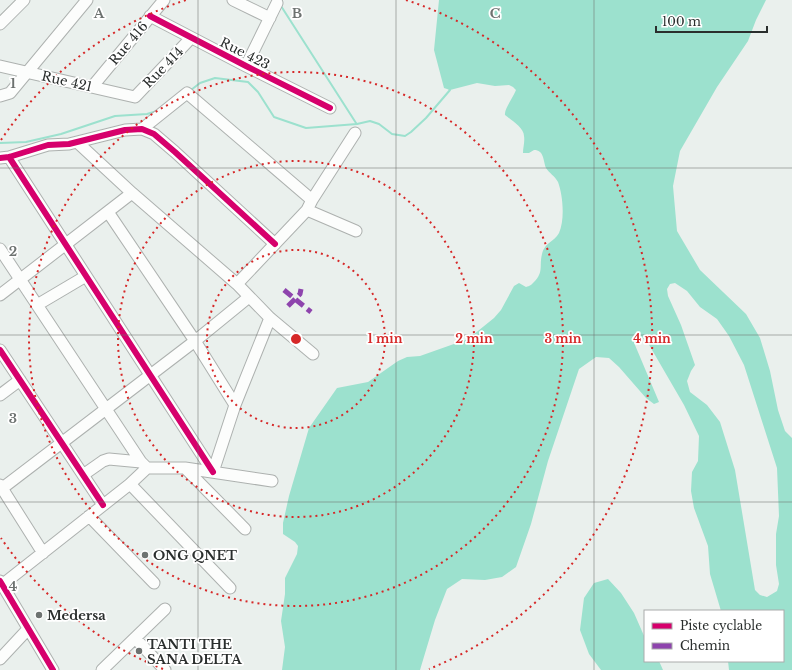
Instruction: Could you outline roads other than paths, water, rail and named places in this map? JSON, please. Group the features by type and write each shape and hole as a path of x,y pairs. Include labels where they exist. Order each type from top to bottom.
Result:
{"street":[{"path":"0,24 24,0"},
{"path":"5,95 28,72 87,0"},
{"name":"Rue 416","path":"92,87 164,0"},
{"path":"233,0 270,18"},
{"path":"246,66 277,3"},
{"name":"Rue 423","path":"150,16 330,108"},
{"name":"Rue 414","path":"135,97 191,38"},
{"name":"Rue 421","path":"0,66 135,97"},
{"path":"142,129 187,93 312,200"},
{"path":"213,472 65,244 4,157 48,145 68,144 125,130 142,129 154,134 275,244"},
{"path":"237,284 307,210 355,133"},
{"path":"77,142 132,193 237,284 270,318 313,354"},
{"path":"0,294 132,193"},
{"path":"307,210 356,231"},
{"path":"108,212 195,341 235,405"},
{"path":"0,249 144,465"},
{"path":"37,305 86,276"},
{"path":"43,553 1,488 195,341 249,297"},
{"path":"213,472 235,405 270,318"},
{"path":"0,350 103,505"},
{"path":"0,395 20,380"},
{"path":"83,475 103,461 109,459 144,465 185,468 272,481"},
{"path":"53,670 1,583 43,553 130,484 144,465"},
{"path":"185,468 245,529"},
{"path":"130,484 230,588"},
{"path":"89,516 154,583"},
{"path":"102,670 165,609"},
{"path":"0,659 28,629"},
{"path":"135,638 165,670"}],"waterway":[{"path":"281,6 356,123"},
{"path":"191,90 200,83 215,78 248,82 258,92 274,117 306,128 357,124 370,121 379,124 392,134 405,136 426,118 450,90 449,88"},
{"path":"0,143 26,142 61,134 115,116 147,114 157,111"}],"place":[{"name":"ONG QNET","path":"145,555"},
{"name":"Medersa","path":"39,615"},
{"name":"TANTI THE SANA DELTA","path":"139,651"}]}
